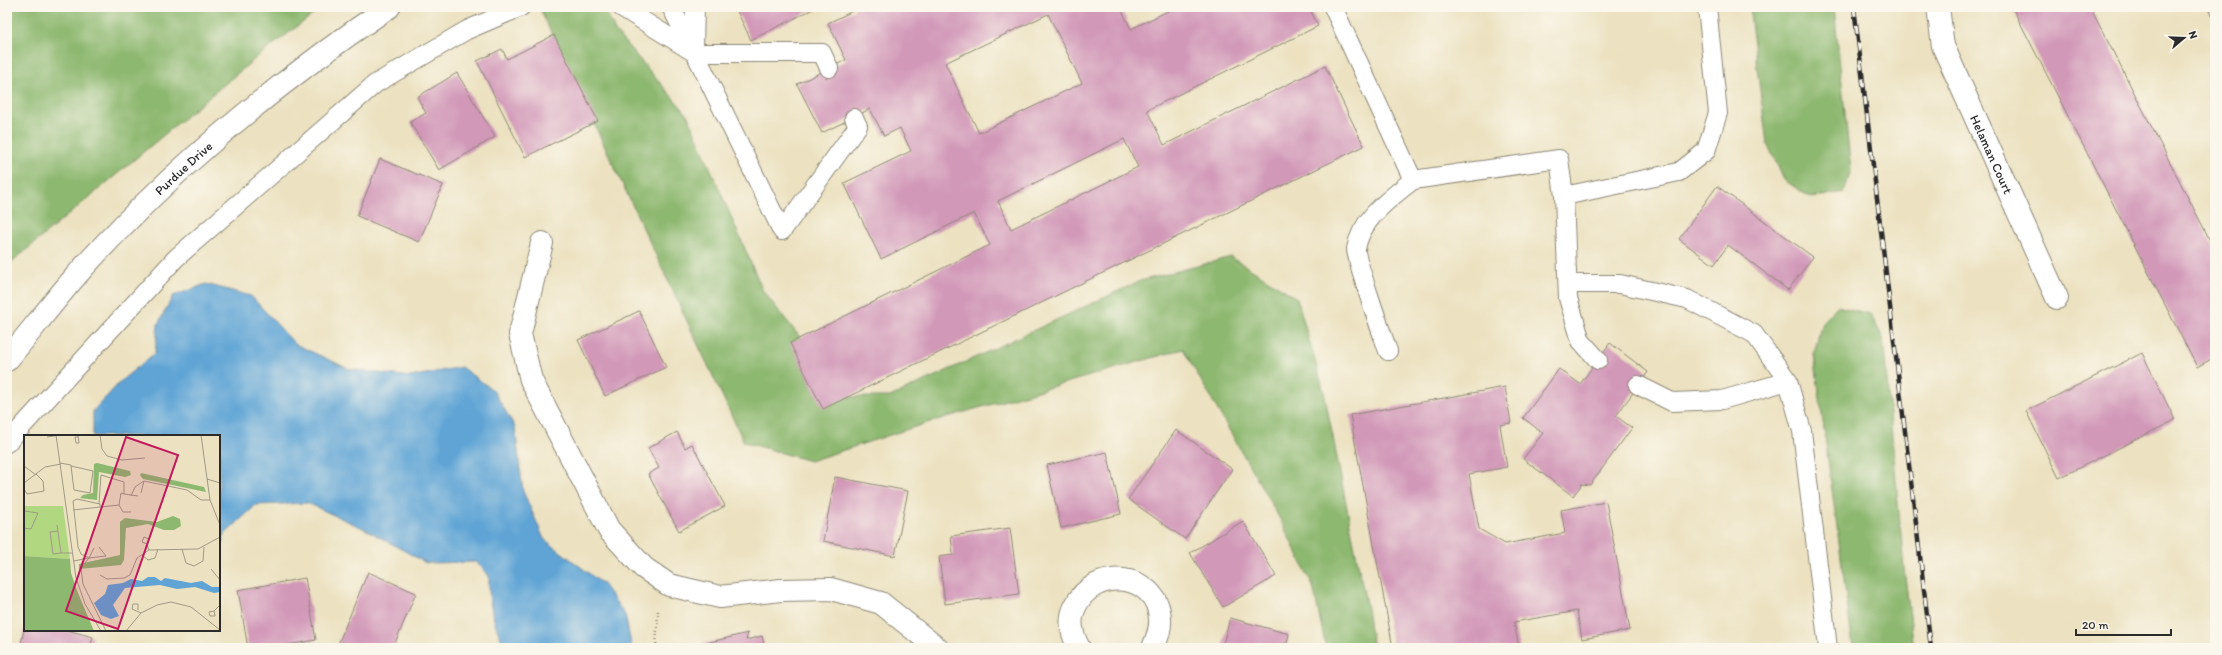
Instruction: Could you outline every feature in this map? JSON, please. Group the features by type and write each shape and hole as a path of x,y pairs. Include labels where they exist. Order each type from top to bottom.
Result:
{"street":[{"name":"Purdue Drive","path":"7,360 82,269 163,187 254,106 340,40 389,7"},
{"name":"Helaman Court","path":"1938,7 1943,46 2056,298"},
{"path":"542,243 520,334 531,380 609,530 644,568 669,585 720,597 782,590 830,589 881,603 937,648"},
{"path":"1079,648 1073,638 1071,622 1079,598 1090,586 1103,581 1119,579 1133,582 1146,591 1155,603 1160,618 1159,634 1153,648"}],"lane":[{"path":"7,443 176,258 370,90 467,30 521,7"},
{"path":"621,7 694,53 822,54 829,68"},
{"path":"671,7 782,231 858,126 854,118"},
{"path":"694,7 694,53"},
{"path":"1333,7 1413,180"},
{"path":"1564,196 1679,172 1706,151 1718,113 1707,7"},
{"path":"1388,351 1356,250 1367,222 1393,196 1413,180 1559,159 1564,196 1568,298 1581,340 1598,360"},
{"path":"1568,284 1620,284 1687,299 1754,334 1788,381 1802,431 1828,648"},
{"path":"1638,386 1672,402 1722,400 1788,381"}],"path":[{"path":"656,648 658,604 669,585"}],"green space":[{"path":"7,7 323,7 257,57 7,266"},
{"path":"539,7 604,7 615,31 687,114 763,291 848,397 890,397 1140,281 1231,257 1297,298 1324,392 1367,609 1373,648 1326,648 1313,586 1281,521 1183,349 930,422 810,461 744,442"},
{"path":"1749,7 1834,7 1851,171 1844,192 1811,198 1784,180 1767,143"},
{"path":"1837,306 1870,314 1883,338 1904,568 1914,648 1853,648 1814,354 1822,322"}],"water":[{"path":"206,284 251,296 295,344 349,369 410,377 461,367 493,390 515,427 523,491 544,539 603,584 625,615 632,648 506,648 501,640 492,613 489,595 489,576 477,562 426,563 367,530 307,503 256,505 224,535 220,558 220,435 93,435 93,411 123,379 155,353 158,324 173,296"}],"building":[{"path":"735,7 817,7 751,40"},
{"path":"854,7 1120,7 1131,29 1176,7 1309,7 1318,26 1147,110 1164,145 1325,66 1364,146 823,409 790,343 990,245 974,213 881,259 844,183 911,151 900,128 884,136 870,109 822,133 797,84 846,60 828,23 855,10","holes":["1048,14 1082,83 979,133 945,63","1124,139 1138,167 1011,229 998,201"]},
{"path":"2012,7 2090,7 2215,250 2215,357 2197,367"},
{"path":"2208,7 2215,7 2215,22"},
{"path":"554,35 598,121 525,157 477,61 502,49 507,59"},
{"path":"457,73 495,137 439,170 410,122 426,113 417,97"},
{"path":"380,159 443,185 419,242 357,216"},
{"path":"1717,186 1813,257 1788,290 1728,245 1714,265 1679,239"},
{"path":"639,311 666,367 605,396 578,340"},
{"path":"1610,343 1648,372 1616,416 1632,428 1590,485 1582,484 1573,496 1523,459 1543,433 1523,418 1559,369 1580,384"},
{"path":"2142,353 2175,420 2059,478 2026,411"},
{"path":"1505,387 1511,423 1500,425 1507,467 1469,474 1479,529 1505,544 1565,533 1561,510 1606,502 1630,630 1582,639 1577,611 1514,622 1519,648 1393,648 1350,415"},
{"path":"1176,430 1232,469 1185,539 1128,499"},
{"path":"677,432 685,448 692,444 725,506 679,531 648,474 659,468 648,448"},
{"path":"1107,452 1121,514 1061,528 1047,465"},
{"path":"835,477 908,491 895,556 823,541"},
{"path":"1243,521 1276,576 1223,607 1190,553"},
{"path":"1010,528 1019,594 945,604 939,557 953,555 951,536"},
{"path":"368,572 416,593 393,648 348,648 338,644"},
{"path":"305,578 316,640 271,648 248,648 238,590"},
{"path":"1230,618 1289,634 1286,648 1222,648"},
{"path":"24,630 71,631 93,637 90,648 20,648"},
{"path":"748,633 746,640 762,636 765,648 685,648"}],"railway":[{"path":"1854,7 1931,648"}]}
